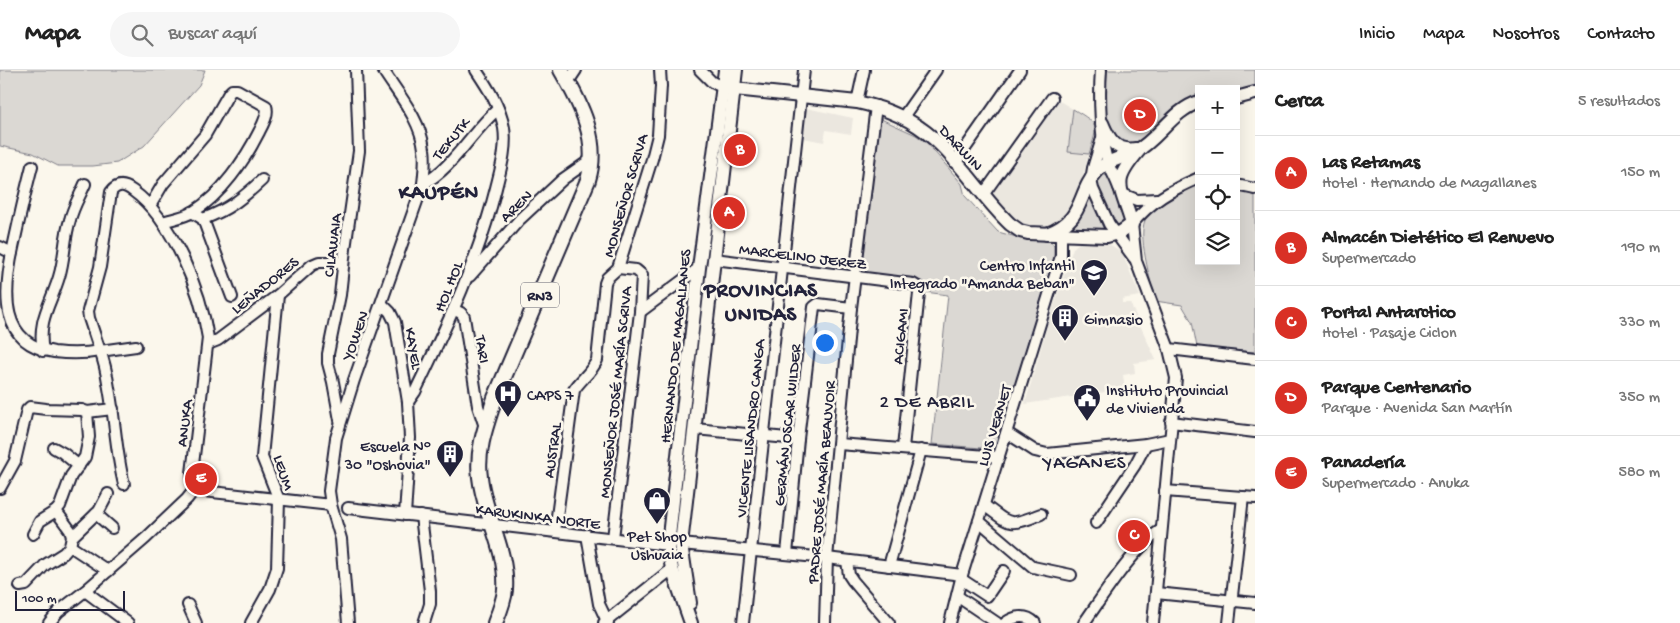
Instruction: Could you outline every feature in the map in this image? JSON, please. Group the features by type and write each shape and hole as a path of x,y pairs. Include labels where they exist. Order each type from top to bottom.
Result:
{"highway":[{"name":"RN3","path":"495,623 502,606 505,583 502,559 486,508 480,476 479,463 485,427 588,180 593,158 589,132 565,76"}],"main road":[{"name":"HERNANDO DE MAGALLANES","path":"692,623 681,544 714,259 728,88 725,70"},
{"name":"HERNANDO DE MAGALLANES","path":"692,623 672,569 668,544 699,268 728,88 736,70"},
{"name":"DARWIN","path":"728,88 857,102 876,106 903,117 933,138 1002,216 1015,228 1028,233 1100,237 1128,229 1132,224"},
{"path":"1240,97 1255,93"},
{"path":"1132,224 1121,191 1123,172 1141,148 1182,112 1195,104"},
{"path":"1103,129 1110,141 1115,145 1127,150 1141,148"},
{"path":"1045,235 1056,231 1070,220 1082,202 1091,180 1099,168 1141,148"}],"street":[{"name":"CILAWAIA","path":"340,422 334,382 328,363 328,354 340,295 359,151 356,70"},
{"name":"YOWEN","path":"348,623 341,539 339,527 330,505 329,491 336,438 354,380 423,184 425,165 424,148 415,121 383,70"},
{"name":"HOL HOL","path":"408,402 415,392 455,310 489,215 504,155 504,126 494,98 476,70"},
{"path":"565,76 576,70"},
{"name":"MONSEÑOR SCRIVA","path":"618,268 658,135 660,70"},
{"name":"DARWIN","path":"700,70 712,82 728,88"},
{"name":"VICENTE LISANDRO CANGA","path":"742,623 804,70"},
{"path":"857,102 864,70"},
{"path":"903,117 936,70"},
{"path":"955,162 1020,70"},
{"path":"1101,70 1103,129 1108,163 1121,191 1137,200 1158,199"},
{"path":"150,206 163,184 205,135 232,90 237,90 266,106 268,110 264,123 246,156 234,172 205,202 192,212 163,222"},
{"path":"983,195 1052,98"},
{"name":"PADRE JOSÉ MARÍA BEAUVOIR","path":"825,623 827,558 851,308 876,106"},
{"name":"TEKUTK","path":"423,184 440,174 487,118 498,108"},
{"path":"1103,129 1093,168 1091,180 1093,189 1105,217 1115,234 1136,261"},
{"name":"AREN","path":"466,281 520,219 563,179 593,158"},
{"path":"32,166 12,253 4,298 8,320 24,343 43,351 85,354 136,346"},
{"path":"203,219 226,210 239,202 262,180"},
{"path":"1154,623 1176,378 1169,349 1136,261 1132,224 1143,211 1158,199 1195,180"},
{"path":"43,351 40,332 43,319 59,277 65,254 70,219 85,184"},
{"name":"ANUKA","path":"100,351 88,311 100,267 111,192 115,187 121,185 128,187 150,206 163,222 184,261 206,321 208,344 192,473 194,490"},
{"path":"1240,186 1255,189"},
{"path":"192,212 203,219 232,297"},
{"name":"LUIS VERNET","path":"950,623 962,577 1061,256 1061,236"},
{"path":"0,246 12,253"},
{"name":"MARCELINO JEREZ","path":"714,259 913,284 918,287"},
{"name":"LEÑADORES","path":"208,344 218,340 278,295 312,265 319,262 343,262"},
{"name":"MONSEÑOR JOSÉ MARÍA SCRIVA","path":"613,538 640,312 642,275 636,270 618,268"},
{"name":"AUSTRAL","path":"555,531 574,390 594,367 597,360 605,283 607,278 618,268"},
{"path":"640,312 699,268"},
{"name":"ACIGAMI","path":"903,448 919,293 918,287"},
{"name":"LEUM","path":"251,623 270,589 276,568 278,500 262,457 278,295"},
{"name":"KAYEL","path":"382,304 390,312 395,322 408,402"},
{"name":"GERMÁN OSCAR WILDER","path":"787,554 798,439 814,307 818,304 851,308"},
{"name":"TARI","path":"455,310 464,317 478,406 485,427"},
{"path":"1169,349 1255,359"},
{"path":"100,351 105,362 120,470 124,484"},
{"path":"334,382 344,384 354,380"},
{"path":"405,514 410,438 408,402"},
{"path":"0,488 15,461 27,410 30,407 82,410 87,412 113,409"},
{"path":"33,534 40,521 56,511 60,506 71,476 84,457 89,437 87,412"},
{"path":"1171,422 1255,432"},
{"path":"695,429 798,439"},
{"path":"1007,433 1035,451 1047,454 1146,444 1170,439"},
{"path":"839,444 999,457"},
{"path":"1096,523 1135,465 1146,444"},
{"path":"54,448 79,466"},
{"path":"889,566 922,450"},
{"path":"50,623 58,612 108,572 146,538 194,490 330,505"},
{"path":"1165,491 1255,498"},
{"path":"20,586 26,586 45,565 64,553 71,542 96,514 108,494"},
{"path":"1229,623 1243,497"},
{"path":"984,505 1012,524 1023,522 1041,514"},
{"name":"KARUKINKA NORTE","path":"348,508 668,544"},
{"path":"56,511 70,530 71,542 108,572"},
{"path":"96,514 112,528"},
{"path":"420,516 430,592 430,604 424,623"},
{"path":"979,522 1033,567 1071,575"},
{"path":"1084,623 1115,579 1148,539 1161,530"},
{"path":"586,535 599,604 606,622 672,569"},
{"path":"681,544 827,558 962,577 987,596 1004,571"},
{"path":"846,561 853,581 889,623"},
{"path":"84,591 128,623"},
{"path":"1156,593 1255,603"},
{"path":"957,596 997,623"},
{"path":"188,605 196,623"},
{"path":"1005,623 1016,617 1027,617 1035,623"}],"shaded area":[{"path":"0,70 205,70 199,85 144,146 117,163 93,166 58,166 33,153 0,146"},
{"path":"1105,70 1255,70 1255,89 1240,93 1240,85 1195,85 1195,101 1137,144 1118,143 1107,125"},
{"path":"1056,99 1073,109 1068,151 1089,154 1076,199 1065,218 1047,229 1019,226 988,195"},
{"path":"806,108 853,118 851,134 826,130 824,142 803,138"},
{"path":"1073,109 1088,119 1094,127 1094,137 1089,154 1068,152"},
{"path":"881,119 916,135 927,143 962,184 965,196 998,232 1028,240 1049,241 1054,245 1054,264 997,447 994,449 932,444 948,295 925,292 926,284 923,281 866,273 861,269 876,124"},
{"path":"1102,174 1110,177 1126,216 1126,221 1119,227 1115,227 1096,185 1096,180"},
{"path":"1195,186 1195,265 1240,265 1240,192 1255,195 1255,352 1197,347 1192,322 1182,305 1155,301 1143,245 1144,224 1151,212"},
{"path":"1089,193 1104,230 1068,229 1083,212"},
{"path":"1079,243 1109,244 1123,255 1140,296 1122,299 1122,303 1130,303 1156,360 1134,363 1135,373 1123,375 1125,389 1025,404 1049,320 1073,248"}],"place":[{"name":"Parque Centenario","path":"1140,115"},
{"name":"Almacén Dietético El Renuevo","path":"740,150"},
{"name":"Las Retamas","path":"729,213"},
{"name":"Centro Infantil Integrado \"Amanda Beban\"","path":"1094,297"},
{"name":"Gimnasio","path":"1065,342"},
{"name":"CAPS 7","path":"508,418"},
{"name":"Instituto Provincial de Vivienda","path":"1087,422"},
{"name":"Escuela N° 30 \"Oshovia\"","path":"450,478"},
{"name":"Panadería","path":"201,479"},
{"name":"Pet Shop Ushuaia","path":"657,525"},
{"name":"Portal Antarctico","path":"1134,536"}],"district":[{"name":"KAUPÉN","path":"439,191"},
{"name":"PROVINCIAS UNIDAS","path":"761,301"},
{"name":"2 DE ABRIL","path":"927,400"},
{"name":"YAGANES","path":"1085,461"}]}
